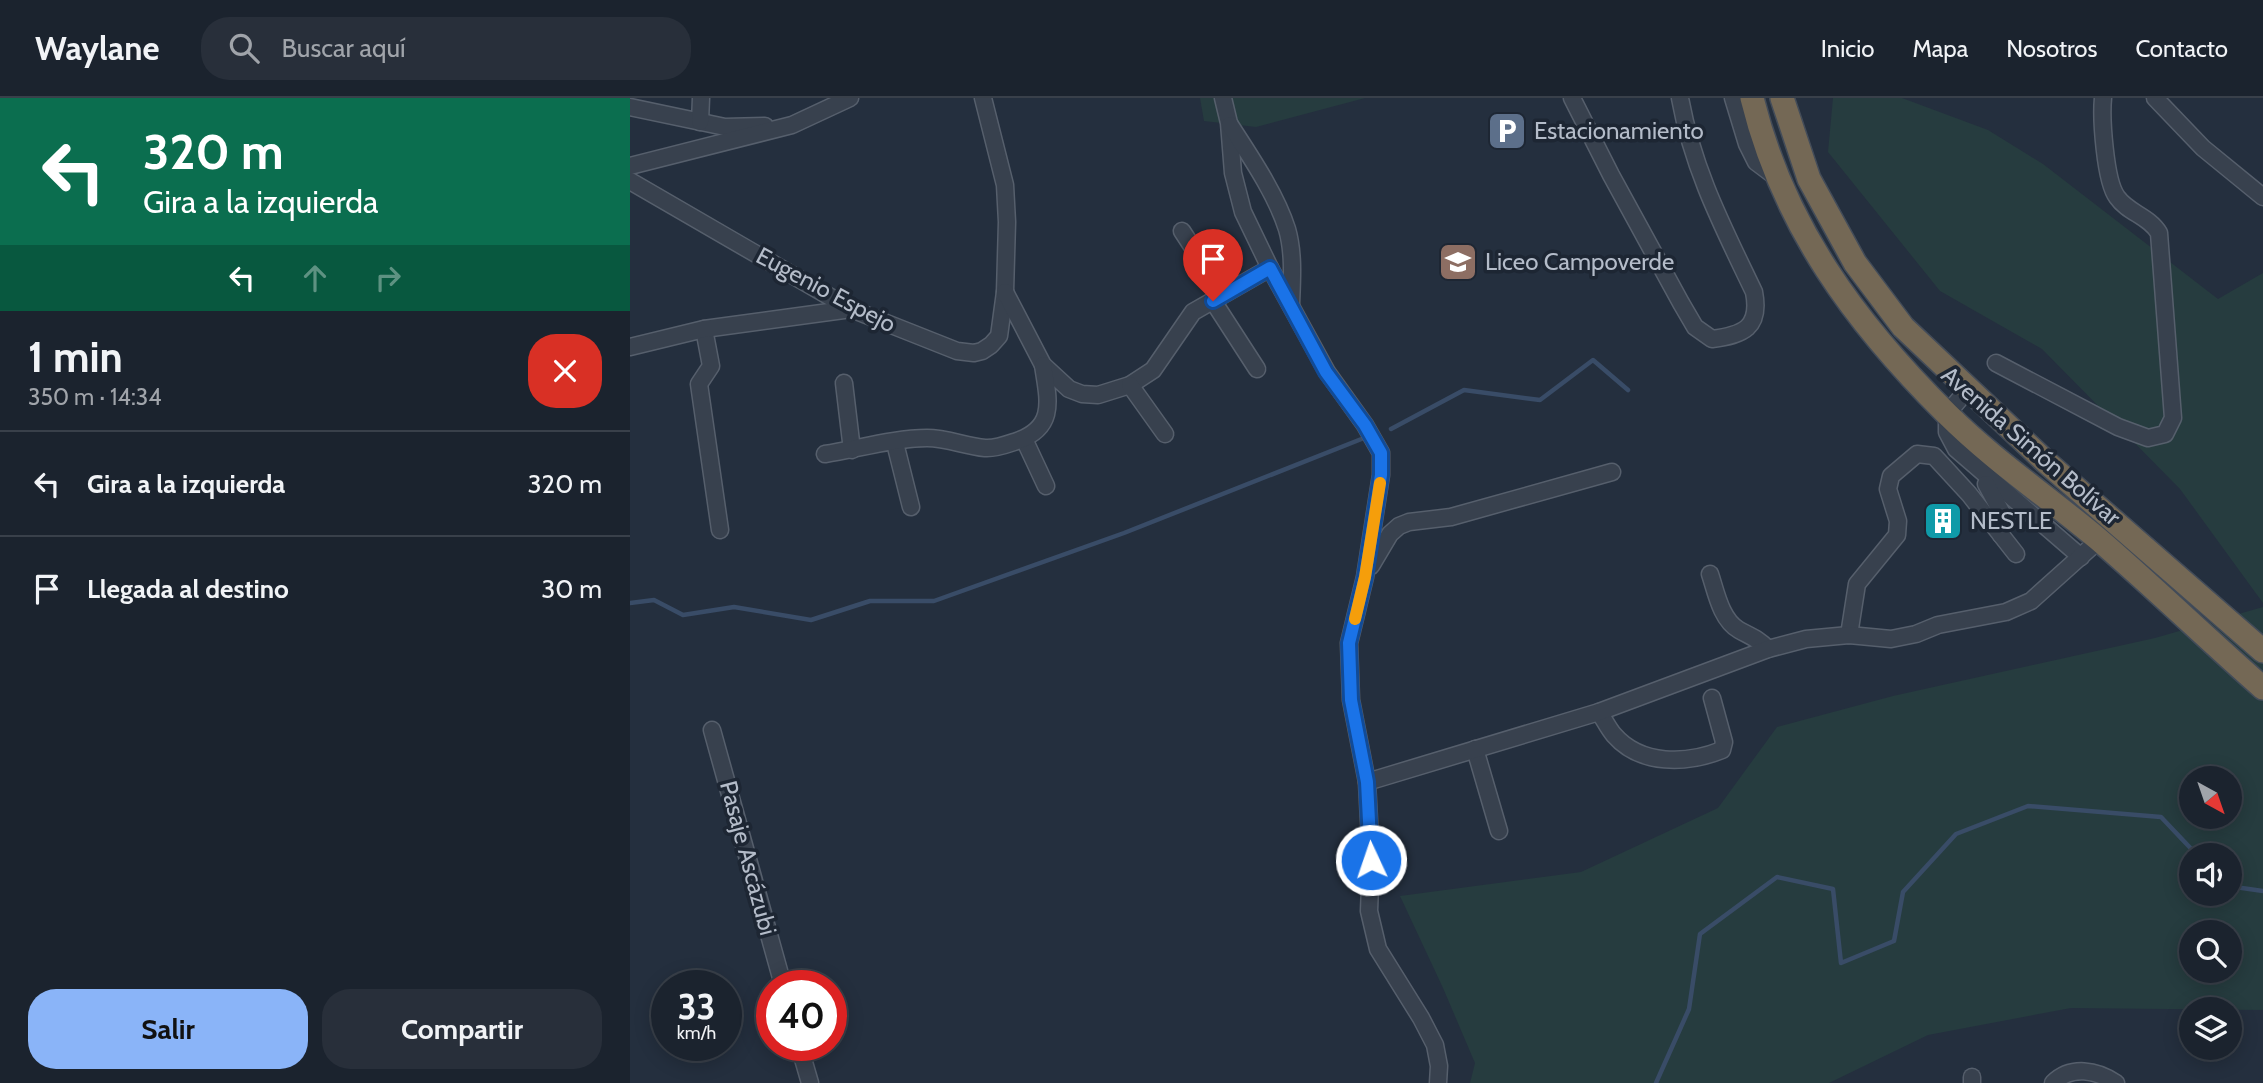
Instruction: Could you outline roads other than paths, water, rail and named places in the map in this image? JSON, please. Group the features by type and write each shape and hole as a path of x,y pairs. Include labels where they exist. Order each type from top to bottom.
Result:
{"highway":[{"name":"Avenida Simón Bolívar","path":"1752,98 1776,177 1807,240 1838,289 1882,343 1947,414 2099,540 2263,688"},
{"name":"Avenida Simón Bolívar","path":"1782,98 1809,179 1855,263 1903,327 2046,462 2263,651"}],"street":[{"path":"700,122 701,98"},
{"path":"630,166 792,125 850,98"},
{"name":"Eugenio Espejo","path":"630,181 851,309 957,351 974,353 991,345 999,336 1005,292 1005,184 984,98"},
{"path":"1223,98 1229,123 1233,173 1243,212 1326,372 1365,425 1381,453 1381,475 1365,577 1349,643 1351,700 1367,782 1371,860 1368,911 1378,949 1435,1045 1439,1066 1437,1083"},
{"path":"1572,98 1695,327 1712,339 1738,335 1754,319 1754,292 1695,164 1680,98"},
{"path":"1733,98 1747,144 1756,162 1776,177"},
{"path":"1996,363 2118,427 2148,438 2165,434 2172,418 2159,233 2154,224 2122,203 2112,188 2101,119 2103,98"},
{"path":"2155,98 2203,148 2263,197"},
{"path":"630,107 725,127 792,125"},
{"path":"1229,123 1260,171 1287,229 1293,274 1291,306"},
{"path":"1182,231 1257,369"},
{"path":"1005,292 1044,365 1069,388 1082,394 1098,395 1130,385 1153,370 1193,312 1270,268"},
{"path":"630,346 704,329 851,309"},
{"path":"704,329 711,366 699,384 720,530"},
{"path":"825,454 923,438 941,438 988,449 1024,439 1037,431 1046,418 1048,402 1044,365"},
{"path":"844,383 852,450"},
{"path":"1130,385 1165,434"},
{"path":"1968,389 1947,414 1950,440 1956,449 1989,482 2081,558"},
{"path":"1024,439 1046,486"},
{"path":"895,443 911,507"},
{"path":"1849,635 1857,584 1897,534 1898,521 1888,489 1891,476 1917,454 1934,456 1969,494 2016,554"},
{"path":"1365,577 1390,534 1399,526 1409,522 1451,517 1612,472"},
{"path":"1969,494 1989,482"},
{"path":"1989,482 2003,515 2001,535"},
{"path":"1367,782 1599,712 1768,649 1806,639 1849,635 1891,639 1916,634 1938,625 2006,612 2031,601 2099,540"},
{"path":"1710,574 1731,625 1758,639 1768,649"},
{"path":"1599,712 1615,736 1638,753 1654,758 1700,759 1722,750 1724,743 1712,698"},
{"name":"Pasaje Ascázubi","path":"712,730 779,970"},
{"path":"1475,749 1499,831"},
{"path":"804,1061 810,1083"},
{"path":"2053,1083 2070,1073 2082,1070 2099,1073 2116,1083"}],"waterway":[{"path":"1391,429 1464,390 1540,400 1593,360 1628,390"},
{"path":"630,603 654,600 683,615 734,607 811,620 870,601 934,601 1124,533 1364,438"},
{"path":"1656,1083 1689,1009 1700,934 1777,877 1833,889 1841,963 1894,941 1903,892 1956,834 2028,806 2161,817 2186,843"},
{"path":"2242,888 2263,891"}],"place":[{"name":"Estacionamiento","path":"1507,131"},
{"name":"Liceo Campoverde","path":"1458,262"},
{"name":"NESTLE","path":"1943,521"}]}
